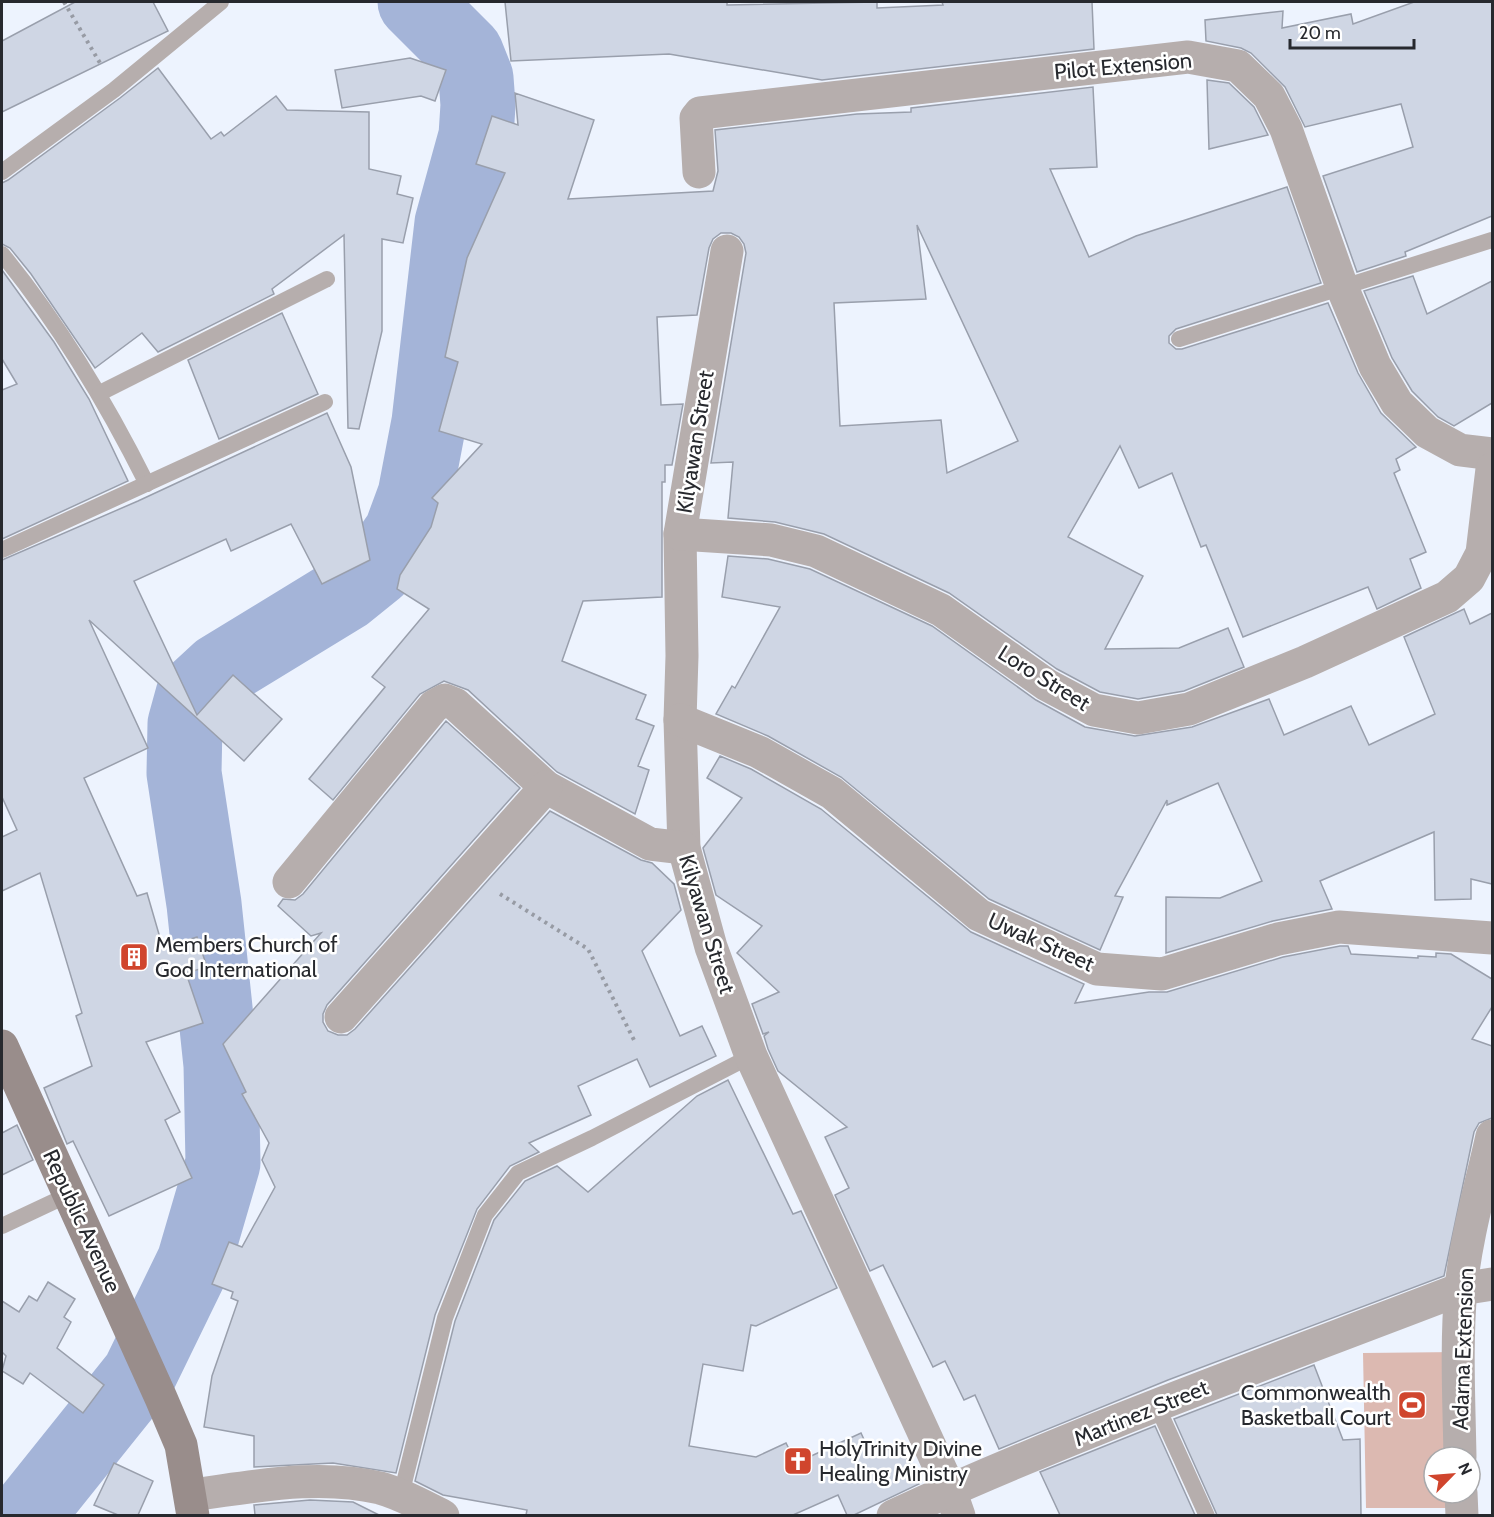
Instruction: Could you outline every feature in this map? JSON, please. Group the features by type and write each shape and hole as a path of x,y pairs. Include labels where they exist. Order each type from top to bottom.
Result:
{"main road":[{"name":"Republic Avenue","path":"2,1046 123,1309 161,1398 180,1445 192,1505"}],"street":[{"name":"Pilot Extension","path":"699,172 696,118 700,113 1188,57 1238,66 1269,96 1286,129 1342,287 1374,366 1397,403 1427,432 1460,450 1492,454"},
{"name":"Kilyawan Street","path":"727,251 680,534 680,720 684,848 711,947 751,1056 954,1502"},
{"name":"Loro Street","path":"680,534 771,540 816,552 941,610 1047,685 1094,710 1138,718 1189,710 1305,662 1447,597 1469,578 1482,553 1492,470"},
{"path":"289,882 434,706 445,700 455,704 546,787 650,844 684,848"},
{"name":"Uwak Street","path":"680,720 759,752 832,794 979,915 1097,969 1162,974 1278,939 1339,927 1492,938"},
{"path":"341,1017 546,787"},
{"name":"Adarna Extension","path":"1460,1445 1458,1347 1461,1289 1485,1195 1492,1136"},
{"name":"Martinez Street","path":"893,1515 954,1502 1157,1406 1461,1289 1492,1284"},
{"path":"192,1505 282,1483 331,1481 379,1488 401,1495 443,1515"}],"lane":[{"path":"2,172 114,90 221,2"},
{"path":"1179,339 1492,240"},
{"path":"2,254 52,320 100,393 147,484"},
{"path":"100,393 327,279"},
{"path":"2,550 325,402"},
{"path":"401,1495 445,1318 485,1215 518,1173 592,1138 751,1056"},
{"path":"2,1226 70,1194"},
{"path":"1157,1406 1207,1515"}],"path":[{"path":"64,2 114,90"},
{"path":"470,874 588,949 634,1040"}],"shaded area":[{"name":"Commonwealth Basketball Court","path":"1458,1352 1460,1445 1422,1445 1422,1505 1461,1505 1461,1508 1366,1508 1363,1353"}],"building":[{"path":"75,2 153,2 168,31 2,112 2,41"},
{"path":"505,2 727,2 727,5 877,2 877,8 943,5 942,2 1092,2 1094,49 822,80 669,54 511,61"},
{"path":"1414,2 1492,2 1492,216 1405,252 1406,256 1357,272 1323,176 1413,147 1401,104 1305,127 1285,87 1251,53 1241,48 1206,41 1205,20 1283,11 1282,28 1351,14 1353,24"},
{"path":"410,58 446,70 435,101 421,96 342,108 335,70"},
{"path":"158,68 211,139 221,132 224,136 276,96 287,110 369,112 369,169 401,176 397,194 413,198 403,243 382,239 382,331 359,429 348,428 344,235 272,289 274,294 158,352 142,333 95,368 31,274 10,248 2,244 2,183"},
{"path":"1207,80 1229,83 1254,107 1268,135 1209,149"},
{"path":"1093,87 1097,167 1050,169 1089,257 1136,236 1287,187 1321,283 1176,329 1169,336 1169,343 1176,349 1182,349 1328,303 1358,373 1381,413 1416,447 1396,459 1400,470 1394,473 1426,552 1410,559 1421,588 1377,609 1368,587 1243,637 1206,545 1201,547 1172,473 1139,488 1120,446 1068,537 1143,576 1105,649 1179,648 1228,628 1244,667 1184,691 1138,699 1100,692 1057,669 949,593 824,534 775,522 728,518 733,462 711,463 746,253 739,237 731,233 721,233 713,239 709,248 697,315 657,317 661,405 683,404 672,465 665,465 665,482 662,482 662,597 583,601 562,661 646,695 636,719 654,726 638,766 649,770 635,814 557,772 468,690 444,681 420,694 333,800 309,779 385,687 372,677 429,609 397,589 400,575 431,527 438,503 432,498 482,444 439,431 458,362 445,357 467,258 505,173 476,164 492,116 518,125 515,93 594,120 568,199 713,191 718,171 715,130 857,114 911,112 911,108","holes":["917,225 1018,441 947,473 941,420 840,426 834,303 926,299"]},
{"path":"2,270 54,342 89,399 128,481 2,539 2,390 17,384 2,359"},
{"path":"1413,276 1427,314 1492,281 1492,403 1454,426 1438,417 1412,391 1392,358 1364,291"},
{"path":"282,313 318,394 219,439 188,360"},
{"path":"327,413 351,467 370,560 322,584 291,524 231,551 226,539 134,581 197,715 233,675 282,719 244,761 89,620 148,748 84,778 137,896 147,893 163,948 197,937 207,967 186,973 203,1023 146,1042 180,1112 165,1120 192,1178 109,1216 73,1141 67,1144 44,1088 92,1066 76,1016 82,1013 40,873 2,891 2,837 17,830 2,797 2,560 138,501"},
{"path":"728,556 768,559 810,569 932,626 1036,700 1085,727 1135,736 1192,727 1269,699 1284,735 1351,706 1369,745 1435,714 1404,637 1464,609 1470,624 1492,613 1492,884 1471,879 1471,899 1435,900 1434,832 1320,881 1332,909 1273,921 1166,953 1166,897 1220,898 1262,881 1218,783 1167,805 1167,800 1115,896 1123,897 1100,950 989,899 841,777 768,736 716,714 732,686 735,688 780,607 722,597"},
{"path":"446,721 520,788 327,1005 323,1014 323,1022 328,1031 338,1035 347,1035 355,1029 550,811 641,860 652,863 674,884 681,910 642,951 680,1036 702,1026 716,1056 650,1087 637,1059 578,1086 591,1115 529,1143 539,1152 510,1166 477,1209 435,1315 396,1473 333,1463 254,1467 254,1436 204,1427 212,1376 238,1301 231,1298 233,1292 212,1284 229,1242 242,1247 275,1187 262,1160 269,1143 242,1094 246,1092 223,1044 321,933 311,936 278,906 283,899 295,900 303,894"},
{"path":"720,756 751,769 821,809 971,932 1084,984 1075,1003 1149,992 1167,992 1283,957 1340,946 1348,946 1351,954 1418,958 1418,956 1436,957 1436,953 1451,954 1492,979 1492,1007 1472,1039 1492,1046 1492,1118 1479,1123 1474,1132 1444,1276 1168,1380 999,1449 975,1395 964,1400 945,1361 933,1367 883,1265 870,1271 835,1195 849,1188 825,1137 847,1127 778,1071 768,1049 764,1036 769,1032 763,1034 752,1004 779,992 737,953 762,926 716,895 703,848 742,798 707,778"},
{"path":"728,1080 793,1214 801,1211 837,1288 756,1326 751,1325 743,1371 703,1364 689,1446 756,1457 786,1443 796,1463 861,1433 872,1457 900,1444 919,1484 854,1515 847,1515 838,1495 793,1515 526,1515 527,1510 443,1495 415,1481 455,1321 494,1220 525,1181 557,1166 588,1192 697,1096"},
{"path":"17,1125 33,1160 2,1175 2,1133"},
{"path":"48,1282 75,1299 64,1317 71,1322 57,1348 104,1385 83,1413 30,1373 23,1384 2,1371 6,1356 2,1352 2,1301 19,1312 29,1296 37,1301"},
{"path":"1314,1365 1343,1440 1360,1439 1361,1515 1217,1515 1174,1419"},
{"path":"1155,1426 1195,1515 1060,1515 1040,1472"},
{"path":"114,1463 153,1481 138,1515 118,1515 94,1505"},
{"path":"310,1500 353,1502 379,1515 255,1515 254,1505"}],"waterway":[{"path":"26,1516 139,1375 194,1262 223,1163 221,1065 204,904 184,773 185,724 193,695 219,671 345,594 376,569 401,533 415,495 429,422 452,223 476,136 478,105 476,78 466,53 415,2"}],"place":[{"name":"Members Church of God International","path":"134,957"},
{"name":"Commonwealth Basketball Court","path":"1412,1405"},
{"name":"HolyTrinity Divine Healing Ministry","path":"798,1461"}]}
